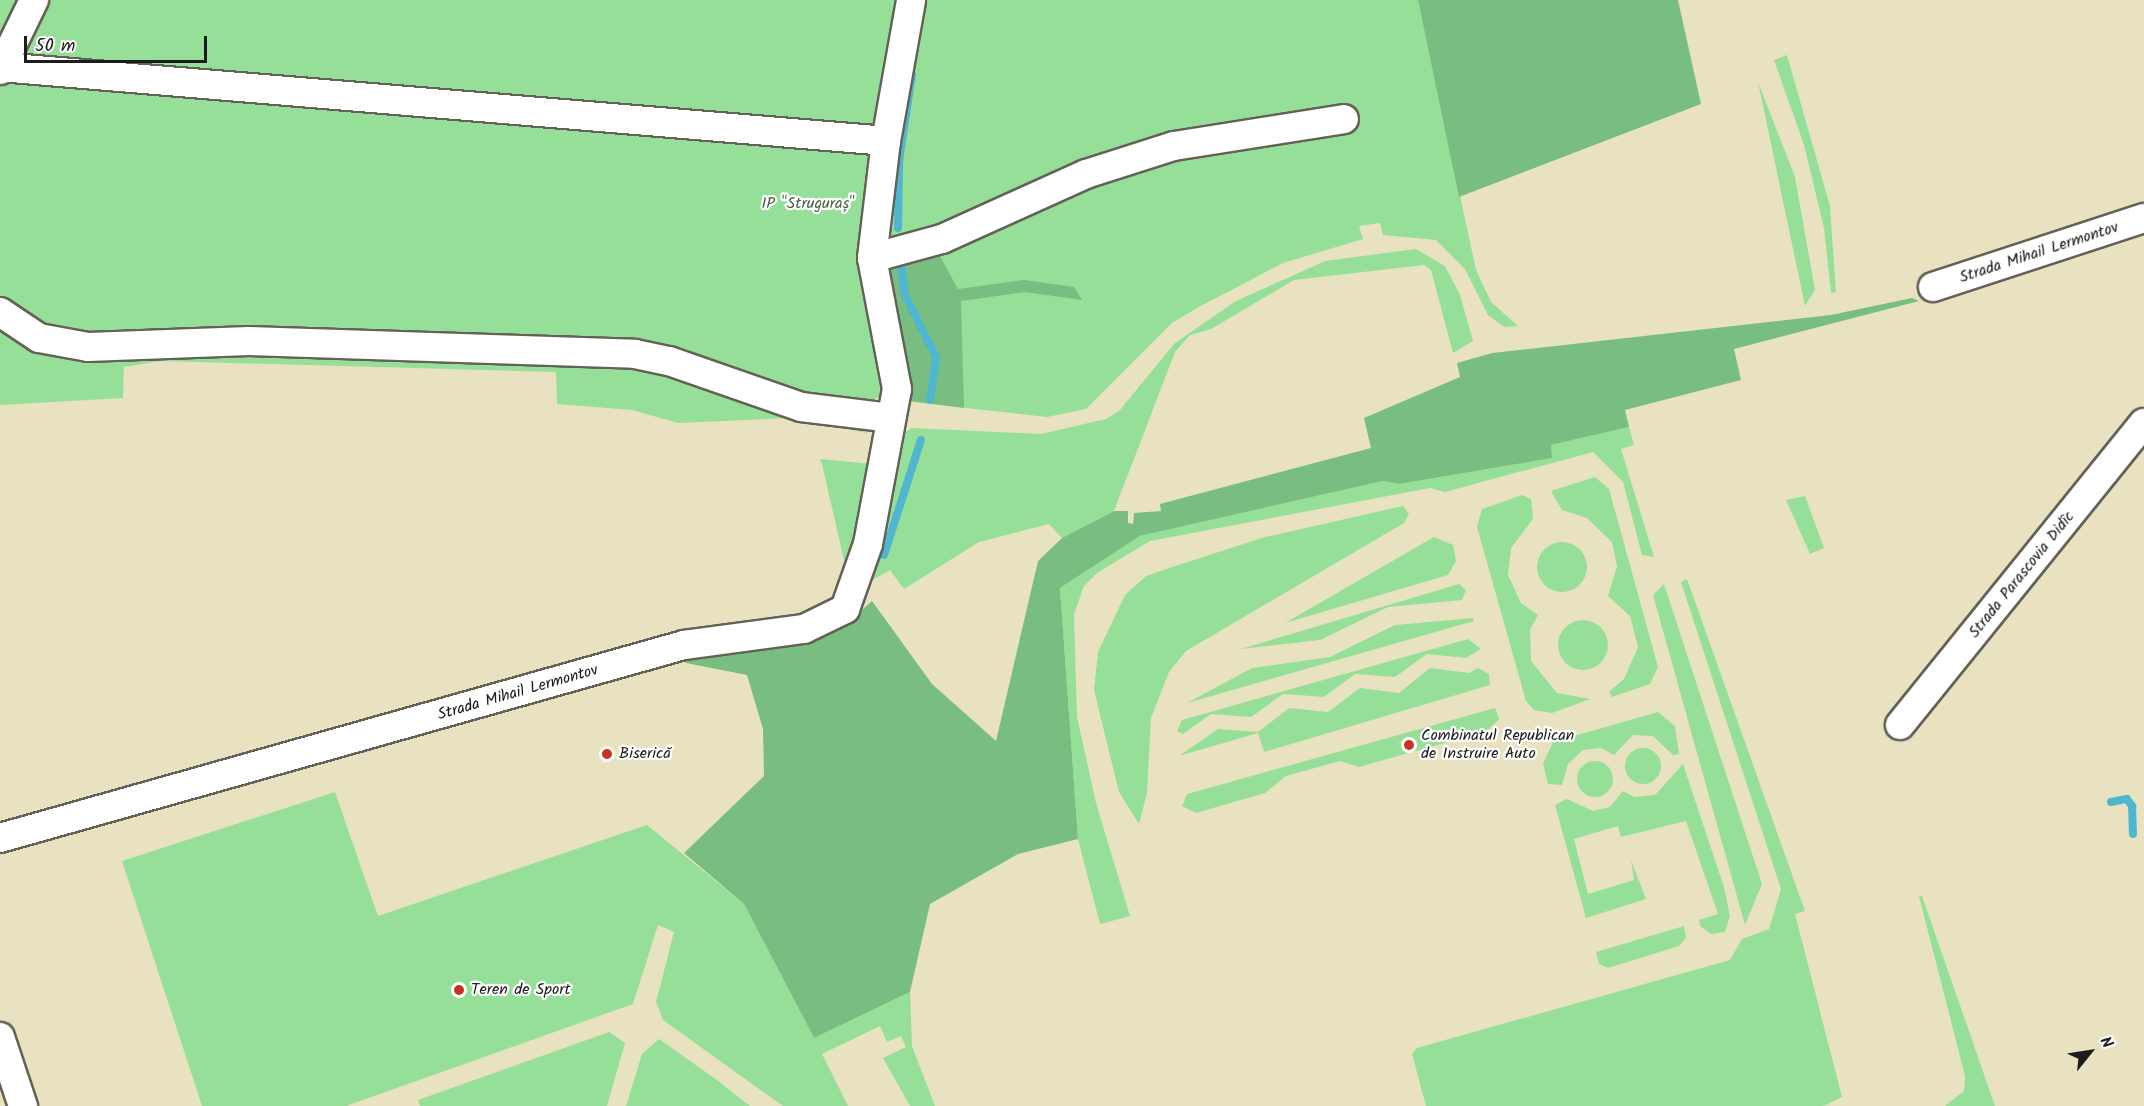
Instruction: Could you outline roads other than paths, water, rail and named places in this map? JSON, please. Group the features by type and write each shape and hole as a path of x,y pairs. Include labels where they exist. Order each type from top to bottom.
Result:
{"street":[{"path":"34,0 0,68 886,141"},
{"name":"Strada Mihail Lermontov","path":"0,838 684,645 821,624 845,609 858,585 897,389 872,258 886,141 911,0"},
{"path":"872,258 942,239 1086,174 1174,146 1344,118"},
{"name":"Strada Mihail Lermontov","path":"1933,287 2144,218"},
{"path":"4,318 39,338 88,347 249,341 635,354 669,361 801,407 890,418"},
{"name":"Strada Parascovia Didîc","path":"1900,725 2144,423"},
{"path":"0,1038 23,1106"}],"waterway":[{"path":"898,228 899,161 912,75"},
{"path":"901,264 905,295 936,357 930,400"},
{"path":"884,555 921,440"},
{"path":"2111,802 2127,799 2132,806 2133,834"}],"place":[{"name":"Combinatul Republican de Instruire Auto","path":"1409,745"},
{"name":"Biserică","path":"607,754"},
{"name":"Teren de Sport","path":"459,990"}],"park label":[{"name":"IP \"Struguraș\"","path":"808,204"}]}
